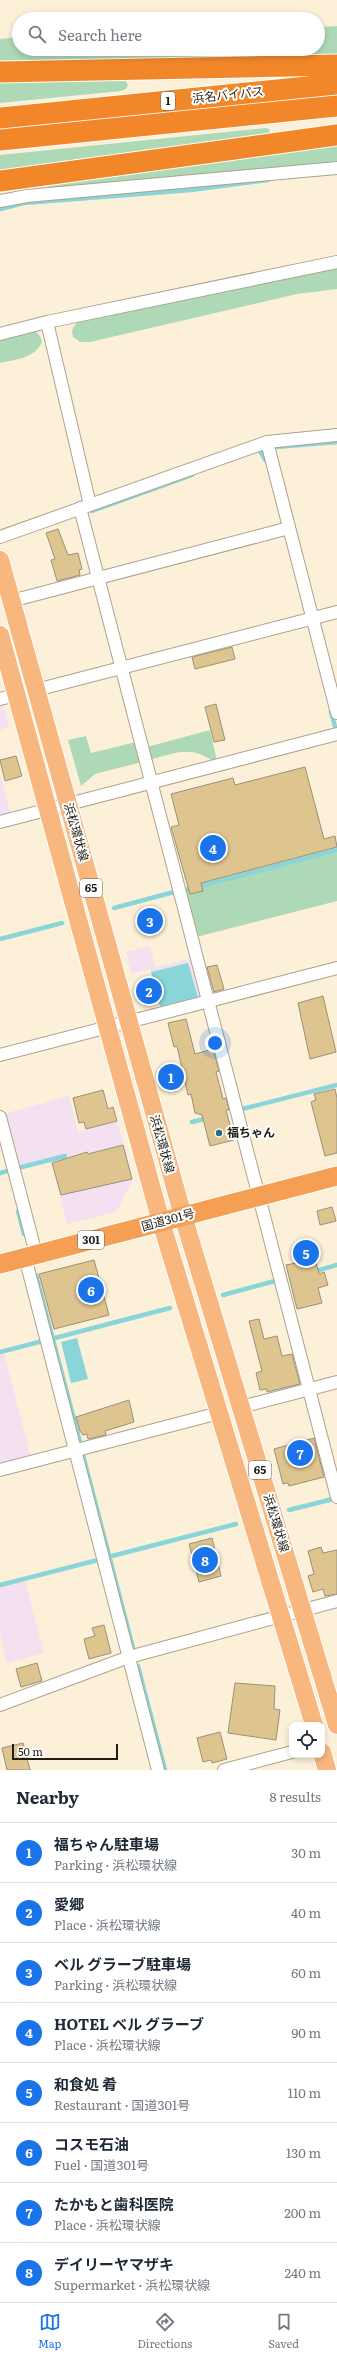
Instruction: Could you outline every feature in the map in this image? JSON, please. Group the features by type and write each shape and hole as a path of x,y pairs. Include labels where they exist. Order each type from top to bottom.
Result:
{"highway":[{"path":"0,72 337,65"},
{"name":"浜名バイパス","path":"0,118 337,84"},
{"name":"浜名バイパス","path":"0,140 337,106"},
{"path":"0,180 337,135"},
{"name":"国道301号","path":"0,1264 337,1176"}],"main road":[{"name":"浜松環状線","path":"0,560 183,1216 337,1725"},
{"name":"浜松環状線","path":"0,635 8,697 48,809 109,1027 161,1222 313,1722"},
{"path":"324,1758 327,1770"}],"street":[{"path":"0,201 27,196 337,168"},
{"path":"0,334 47,322 337,262"},
{"path":"47,322 85,506 98,578 337,1497"},
{"path":"0,537 267,442 337,435"},
{"path":"267,442 337,713"},
{"path":"11,601 289,528"},
{"path":"36,690 337,612"},
{"path":"0,822 337,734"},
{"path":"0,1055 337,968"},
{"path":"0,1117 30,1256 75,1450 158,1770"},
{"path":"240,1407 337,1382"},
{"path":"0,1470 219,1413"},
{"path":"0,1706 129,1657 337,1601"},
{"path":"224,1770 289,1753"}],"shaded area":[{"path":"0,704 3,704 9,727 0,730"},
{"path":"0,772 11,815 0,818"},
{"path":"150,946 155,967 192,958 202,995 200,999 160,1010 150,969 132,974 126,952"},
{"path":"69,1096 78,1132 117,1121 133,1180 116,1212 67,1224 51,1161 65,1157 65,1155 16,1167 3,1114"},
{"path":"4,1353 31,1457 0,1465 0,1354"},
{"path":"25,1580 44,1653 7,1663 0,1634 0,1586"}],"green space":[{"path":"337,26 337,56 0,63 0,39 12,38 12,56 325,56 325,27"},
{"path":"0,80 125,80 128,85 126,89 121,91 0,103"},
{"path":"266,128 269,129 270,134 0,172 0,155"},
{"path":"337,144 337,163 50,188 48,185 49,183"},
{"path":"337,266 337,289 297,294 90,342 80,342 73,337 72,330 77,322 87,318"},
{"path":"29,331 35,331 40,336 42,342 39,348 24,357 0,363 0,339"},
{"path":"210,730 217,761 214,762 206,757 192,752 170,754 153,759 149,757 147,747"},
{"path":"86,736 91,753 136,742 141,759 138,763 95,774 81,786 68,740"},
{"path":"337,852 337,901 196,937 184,891"}],"water":[{"path":"188,963 198,997 160,1007 151,972"},
{"path":"77,1338 88,1379 71,1383 61,1342"}],"building":[{"path":"58,529 68,555 78,553 82,569 79,570 80,575 57,581 51,560 55,559 46,533"},
{"path":"232,647 235,659 195,669 192,657"},
{"path":"216,704 225,740 214,742 205,707"},
{"path":"16,756 22,776 5,781 0,760"},
{"path":"305,767 324,839 335,836 337,847 201,883 203,891 190,894 171,827 179,825 171,794 233,778 235,785"},
{"path":"217,965 224,989 214,992 207,967"},
{"path":"323,996 336,1052 310,1059 298,1003"},
{"path":"186,1019 195,1054 213,1049 219,1071 216,1072 223,1099 226,1098 229,1110 226,1110 234,1140 210,1146 202,1115 195,1113 191,1094 188,1095 177,1046 174,1047 168,1023"},
{"path":"335,1089 337,1098 337,1153 325,1156 311,1102 316,1100 314,1094"},
{"path":"103,1090 108,1109 113,1107 117,1121 86,1129 84,1122 79,1123 73,1098"},
{"path":"123,1145 132,1179 61,1195 52,1163 87,1152 88,1154"},
{"path":"332,1207 336,1221 320,1225 317,1211"},
{"path":"310,1240 319,1274 324,1272 328,1285 318,1288 322,1303 297,1309 286,1265 301,1262 297,1246 300,1245 299,1242"},
{"path":"94,1260 109,1315 54,1329 39,1274"},
{"path":"259,1319 264,1339 277,1336 282,1356 292,1354 300,1384 267,1392 267,1389 260,1390 256,1373 262,1371 249,1321"},
{"path":"129,1400 134,1422 105,1431 106,1435 88,1439 87,1434 83,1435 80,1431 76,1417"},
{"path":"314,1438 324,1477 289,1486 288,1483 283,1484 274,1449"},
{"path":"212,1538 221,1576 199,1582 189,1544"},
{"path":"321,1547 323,1553 337,1550 337,1594 325,1596 323,1589 313,1592 308,1576 314,1574 308,1551"},
{"path":"104,1625 111,1653 89,1659 84,1639 95,1636 92,1628"},
{"path":"37,1663 42,1681 21,1687 16,1669"},
{"path":"235,1683 275,1686 274,1709 280,1710 276,1740 228,1733"},
{"path":"220,1732 227,1759 212,1763 211,1760 203,1762 197,1738"},
{"path":"23,1743 30,1770 7,1770 2,1748"}],"waterway":[{"path":"0,209 24,203 191,190 268,180"},
{"path":"276,447 337,442"},
{"path":"260,451 266,461"},
{"path":"92,511 192,475"},
{"path":"331,712 337,734"},
{"path":"185,890 337,850"},
{"path":"114,908 174,892"},
{"path":"0,939 62,923"},
{"path":"242,1109 337,1085"},
{"path":"192,1122 208,1118"},
{"path":"18,1168 65,1156"},
{"path":"0,1173 11,1170"},
{"path":"18,1211 24,1234"},
{"path":"312,1272 337,1265"},
{"path":"36,1275 80,1442"},
{"path":"223,1295 275,1281"},
{"path":"51,1339 170,1308"},
{"path":"0,1352 43,1341"},
{"path":"83,1455 133,1648"},
{"path":"289,1510 333,1499"},
{"path":"108,1557 236,1524"},
{"path":"0,1585 98,1560"},
{"path":"138,1666 165,1770"}],"place":[{"name":"HOTEL ベル グラーブ","path":"213,848"},
{"name":"ベル グラーブ駐車場","path":"150,921"},
{"name":"愛郷","path":"149,991"},
{"name":"福ちゃん駐車場","path":"171,1077"},
{"name":"福ちゃん","path":"219,1133"},
{"name":"和食処 肴","path":"306,1253"},
{"name":"コスモ石油","path":"91,1290"},
{"name":"たかもと歯科医院","path":"300,1453"},
{"name":"デイリーヤマザキ","path":"205,1560"}]}
